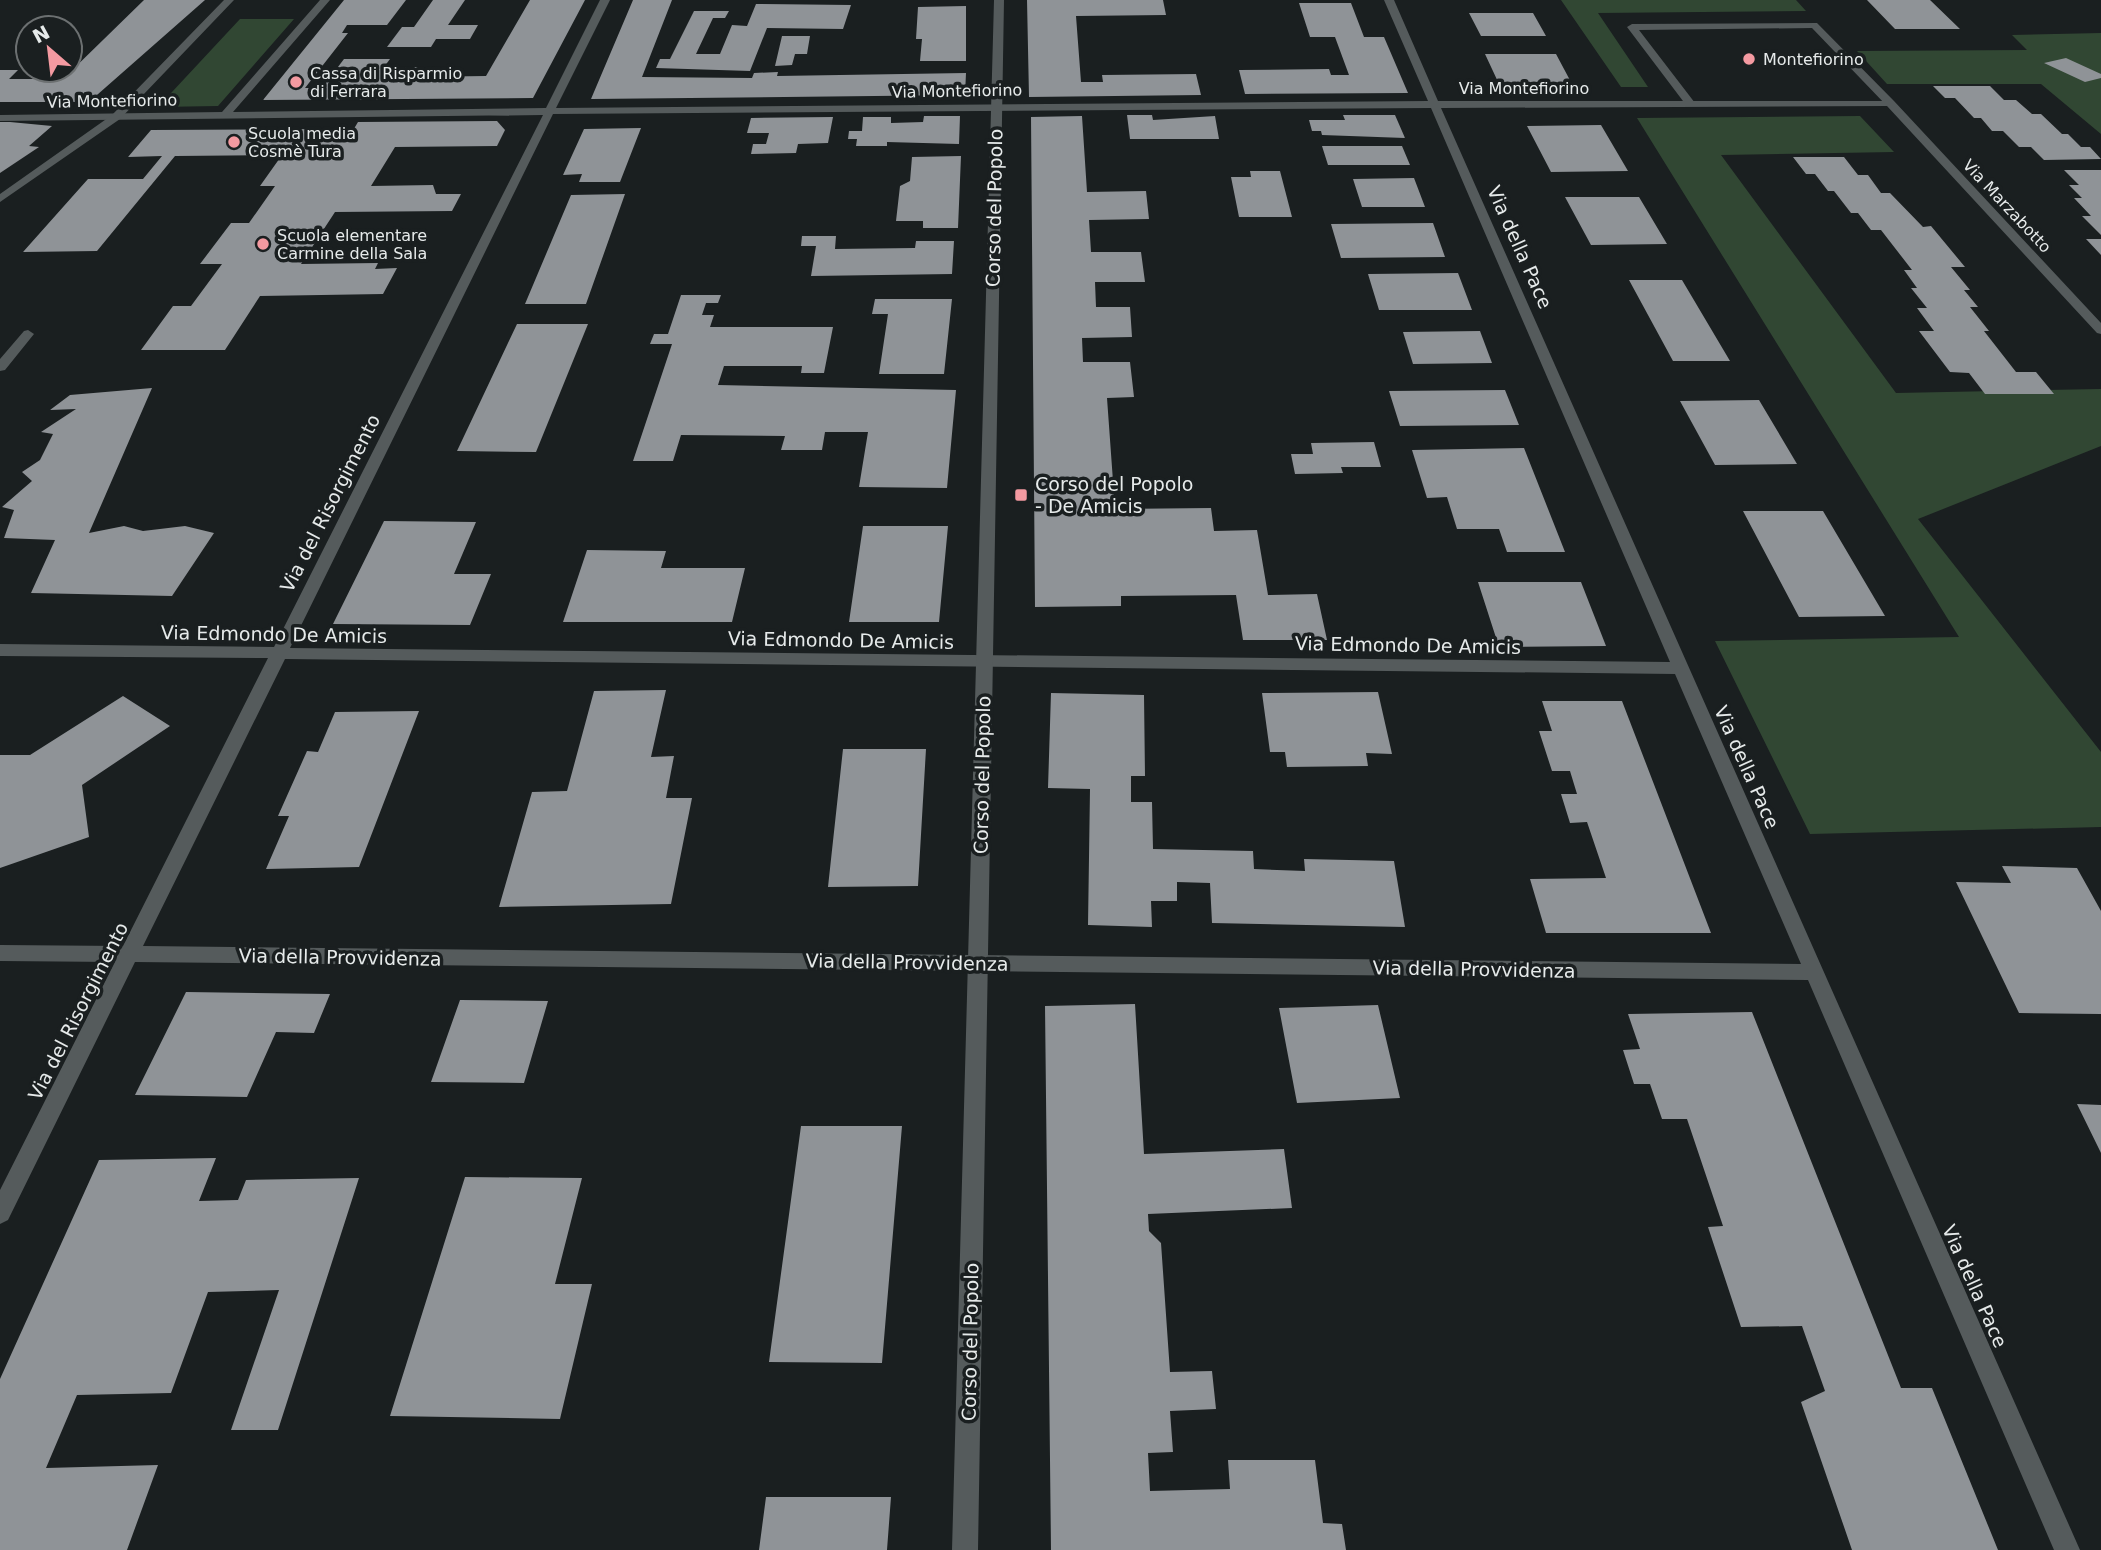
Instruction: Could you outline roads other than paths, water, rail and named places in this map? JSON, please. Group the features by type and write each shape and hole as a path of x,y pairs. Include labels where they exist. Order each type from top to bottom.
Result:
{"street":[{"path":"0,199 116,117 229,0"},
{"path":"225,116 325,0"},
{"name":"Via del Risorgimento","path":"0,1213 605,0"},
{"name":"Corso del Popolo","path":"965,1550 999,0"},
{"name":"Via della Pace","path":"1389,0 2067,1550"},
{"path":"1690,103 1632,27 1814,25 1890,103"},
{"name":"Via Montefiorino","path":"0,118 996,106 1890,103"},
{"name":"Via Marzabotto","path":"1890,103 2101,330"},
{"path":"0,367 28,334"},
{"name":"Via Edmondo De Amicis","path":"0,650 1681,668"},
{"name":"Via della Provvidenza","path":"0,953 1814,972"}],"place":[{"name":"Montefiorino","path":"1749,59"},
{"name":"Cassa di Risparmio di Ferrara","path":"296,82"},
{"name":"Scuola media Cosmè Tura","path":"234,142"},
{"name":"Scuola elementare Carmine della Sala","path":"263,244"},
{"name":"Corso del Popolo - De Amicis","path":"1021,495"}]}
